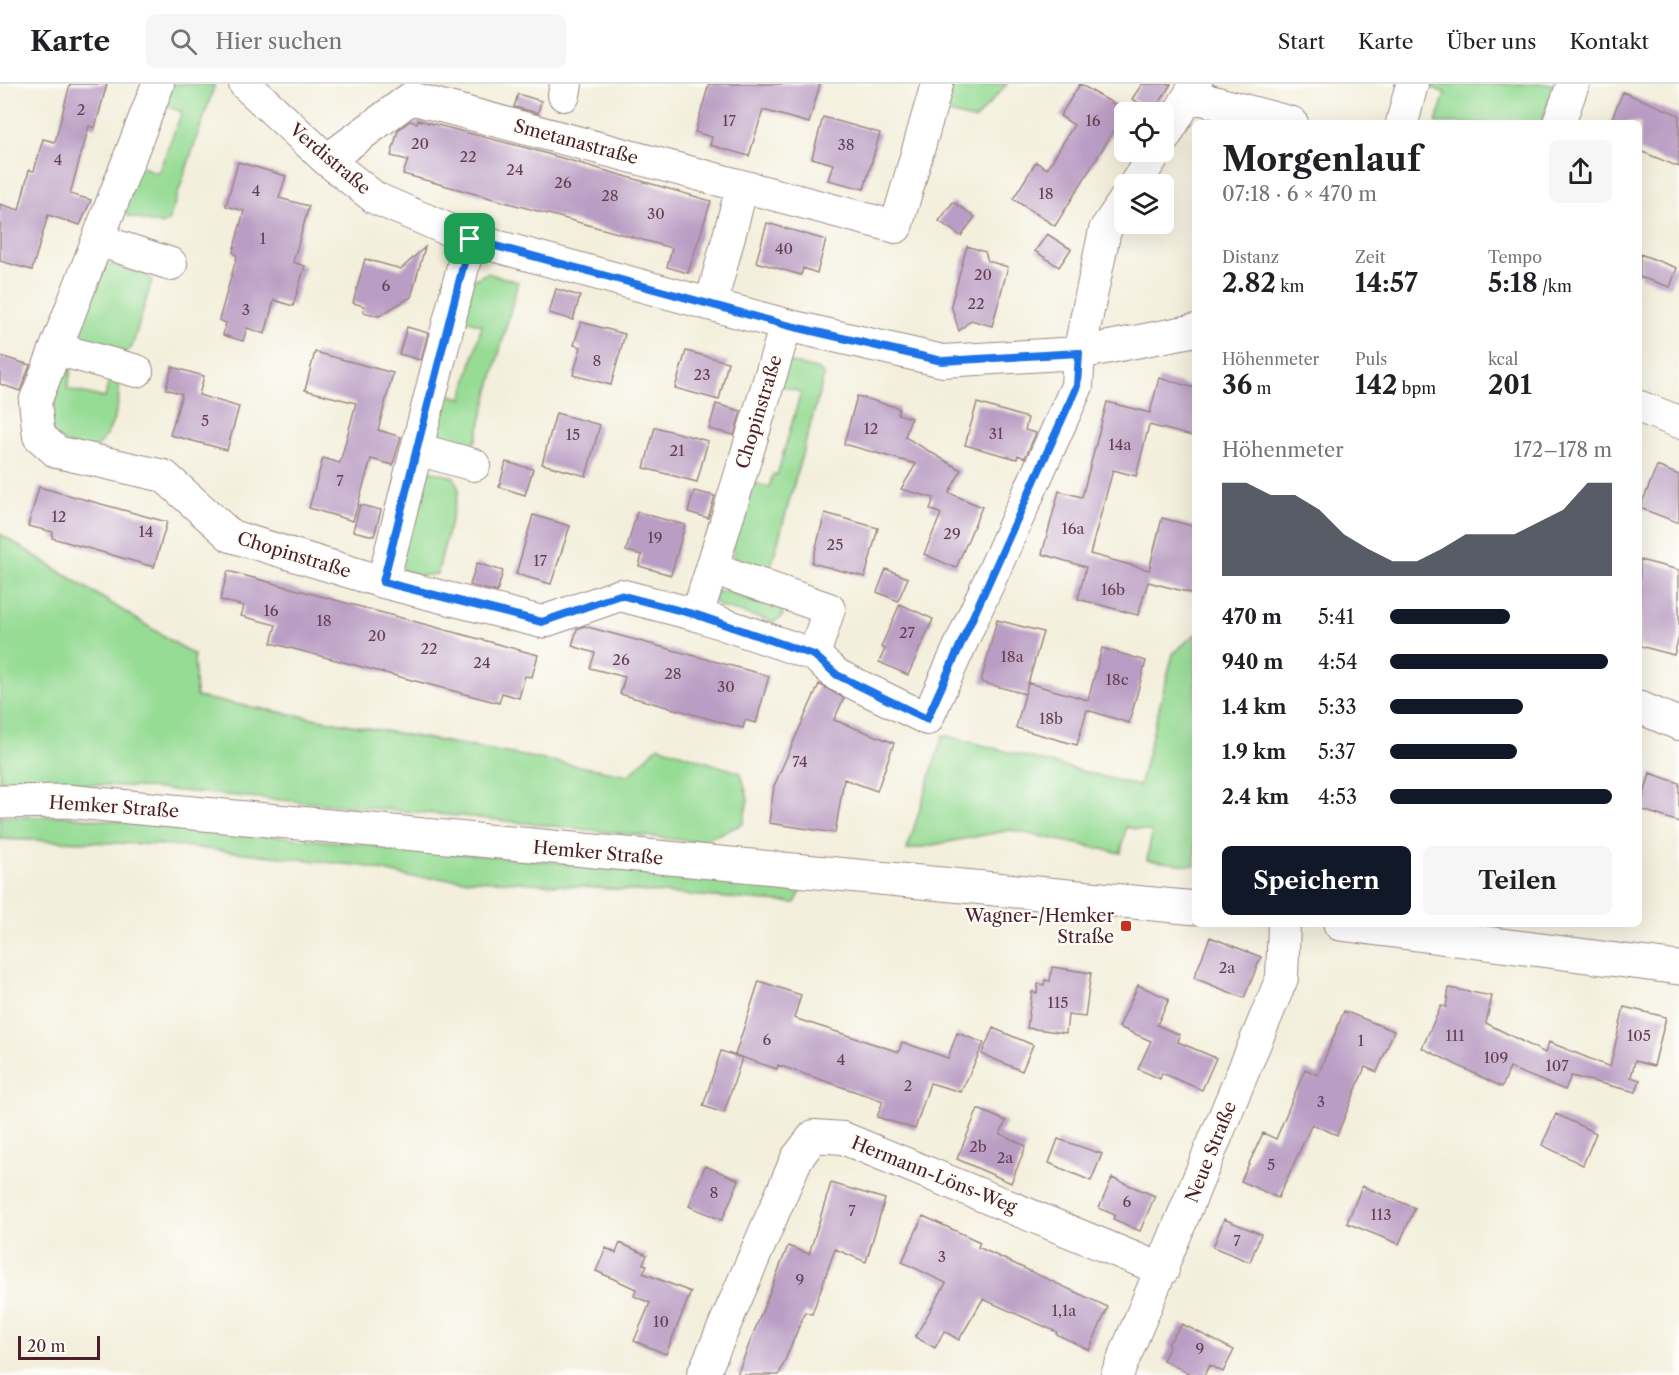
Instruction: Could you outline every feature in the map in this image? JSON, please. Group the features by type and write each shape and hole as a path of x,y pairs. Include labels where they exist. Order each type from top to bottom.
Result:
{"main road":[{"name":"Hemker Straße","path":"0,802 66,801 1192,908"},
{"path":"1363,927 1679,968"}],"street":[{"name":"Chopinstraße","path":"158,84 35,402 39,436 57,452 164,476 231,536 383,582 542,622 620,595 697,615 814,655 837,675 927,719 1077,386 1079,353"},
{"name":"Verdistraße","path":"245,84 327,160 375,198 470,239 786,325 942,361 1079,353 1192,331"},
{"name":"Smetanastraße","path":"327,160 411,91 742,187 896,227 937,84"},
{"path":"1403,120 1412,84"},
{"path":"1560,120 1573,84"},
{"path":"1174,121 1193,90 1283,120"},
{"path":"711,304 742,187"},
{"path":"1079,353 1106,230 1114,217"},
{"path":"383,582 470,239"},
{"path":"98,240 171,264"},
{"name":"Chopinstraße","path":"697,615 786,325"},
{"path":"56,349 137,371"},
{"path":"1642,408 1679,422"},
{"path":"417,449 474,465"},
{"path":"711,568 830,609 814,655"},
{"path":"1642,708 1679,724"},
{"name":"Neue Straße","path":"1117,1375 1163,1270 1282,978 1284,927"},
{"name":"Hermann-Löns-Weg","path":"703,1375 797,1158 814,1136 843,1138 1163,1270"}],"green space":[{"path":"167,84 214,84 214,87 169,220 162,225 128,216 120,208 135,164 158,173 182,112 159,103"},
{"path":"946,84 1007,84 975,120 950,113 941,104"},
{"path":"1424,84 1556,84 1542,120 1437,120 1445,93"},
{"path":"98,262 145,273 152,280 132,347 125,353 72,338"},
{"path":"487,273 518,282 476,440 469,450 434,438 439,393 462,398 482,325 459,318 471,281"},
{"path":"786,361 819,370 824,376 770,570 758,572 734,563 732,545 749,482 769,487 773,474 777,475 801,392 778,385"},
{"path":"72,365 67,389 105,398 110,374 119,381 114,418 106,436 94,451 65,443 50,426 49,397 56,369"},
{"path":"429,471 454,477 459,490 437,574 419,576 397,568 418,479"},
{"path":"0,534 194,655 196,697 629,775 658,746 741,773 748,800 743,824 699,842 470,817 125,786 0,781"},
{"path":"725,591 781,608 783,616 774,622 718,606 714,600 717,592"},
{"path":"1192,637 1192,866 1147,860 1152,832 1126,827 1121,853 1010,830 907,850 943,735 1139,786 1173,654"},
{"path":"62,816 804,886 795,903 517,882 410,877 363,866 171,845 0,839 0,817"}],"building":[{"path":"70,84 107,84 95,128 89,126 70,194 91,200 80,225 48,215 32,270 0,261 0,204 19,210 29,170 34,171 43,139 55,142"},
{"path":"709,84 820,84 809,123 763,110 749,156 710,145 712,137 695,132"},
{"path":"1080,84 1114,104 1114,130 1055,226 1013,199 1036,162 1047,169 1074,125 1060,116"},
{"path":"1142,84 1171,84 1160,102 1137,102 1132,99"},
{"path":"1623,92 1679,115 1679,167 1642,152 1642,120 1611,120"},
{"path":"518,94 541,101 538,113 514,107"},
{"path":"823,117 880,133 864,189 828,180 833,164 812,158"},
{"path":"418,120 527,148 711,201 688,273 667,267 672,248 403,174 408,160 391,156 398,130 410,121 417,123"},
{"path":"238,162 286,176 279,198 309,206 293,262 305,266 293,306 274,300 265,334 247,328 243,341 223,335 226,323 219,320 237,256 233,252 244,211 226,206"},
{"path":"953,202 975,217 961,236 939,221"},
{"path":"767,223 826,240 817,273 803,268 801,275 756,262"},
{"path":"1047,234 1071,249 1059,267 1035,251"},
{"path":"967,246 985,252 988,261 1008,267 992,326 971,320 959,331 951,305"},
{"path":"425,247 411,297 379,316 363,312 364,306 353,303 365,259 401,269"},
{"path":"1642,255 1677,268 1670,287 1642,278"},
{"path":"556,289 580,296 573,320 549,313"},
{"path":"581,322 625,334 611,385 573,375 581,347 574,345"},
{"path":"407,327 428,333 421,360 399,354"},
{"path":"686,351 728,362 719,400 675,388"},
{"path":"315,352 393,373 378,430 401,437 393,465 371,459 353,521 309,508 323,458 340,463 356,403 305,390"},
{"path":"0,356 30,365 20,391 0,384"},
{"path":"172,367 204,376 199,395 239,407 227,450 170,435 182,394 166,389"},
{"path":"1159,378 1192,387 1192,436 1149,425 1136,476 1113,470 1090,554 1149,570 1162,518 1192,526 1192,590 1191,593 1148,582 1138,615 1078,599 1086,567 1042,554 1059,491 1082,497 1107,402 1150,413"},
{"path":"857,396 899,408 898,414 911,418 905,437 961,470 949,493 982,507 956,568 924,554 941,514 930,509 934,498 901,489 916,464 844,444"},
{"path":"977,403 1028,418 1025,430 1036,433 1025,458 1018,455 1017,459 965,445"},
{"path":"716,404 741,411 734,435 709,429"},
{"path":"556,413 600,425 586,476 542,464"},
{"path":"655,427 708,441 697,482 644,468"},
{"path":"506,462 533,469 525,495 499,487"},
{"path":"1657,466 1679,475 1679,523 1642,509 1642,503"},
{"path":"39,487 167,522 154,567 52,538 53,532 28,526"},
{"path":"694,491 715,496 708,518 688,512"},
{"path":"360,505 381,510 374,536 353,531"},
{"path":"637,512 685,525 671,575 639,566 642,555 626,551"},
{"path":"825,513 878,528 865,577 812,563"},
{"path":"533,515 570,526 551,584 516,574"},
{"path":"1642,561 1679,570 1679,636 1674,655 1642,647"},
{"path":"477,563 503,571 497,592 470,585"},
{"path":"886,569 908,578 898,601 877,592"},
{"path":"228,571 538,655 532,677 525,676 519,698 502,693 499,703 271,643 276,625 241,616 244,606 220,600"},
{"path":"900,604 933,619 908,675 879,662 885,649 881,647"},
{"path":"997,620 1043,632 1025,694 981,682"},
{"path":"584,626 769,676 756,723 745,720 743,728 620,694 625,677 590,668 595,653 572,646 577,629"},
{"path":"1102,648 1146,661 1129,723 1087,710 1077,745 1016,728 1028,683 1088,700"},
{"path":"819,684 844,698 834,720 894,743 877,791 844,779 835,833 769,823 774,786"},
{"path":"1650,773 1679,783 1679,822 1642,810"},
{"path":"1210,937 1261,957 1244,998 1194,978"},
{"path":"1052,967 1091,973 1085,1017 1068,1015 1066,1033 1027,1028 1032,992 1037,993 1038,984 1044,985 1045,980 1050,981"},
{"path":"759,981 801,995 794,1018 899,1052 902,1042 948,1058 957,1033 984,1043 961,1092 930,1083 915,1129 877,1117 883,1101 778,1065 777,1069 735,1055"},
{"path":"1138,985 1169,999 1157,1025 1180,1035 1178,1042 1216,1058 1202,1090 1162,1073 1160,1079 1138,1069 1151,1041 1119,1027"},
{"path":"1449,988 1492,996 1486,1023 1545,1053 1549,1042 1610,1067 1624,1007 1666,1017 1654,1066 1635,1061 1631,1077 1640,1080 1636,1092 1571,1076 1565,1090 1510,1068 1502,1087 1422,1048 1441,1006 1446,1007"},
{"path":"1344,1011 1394,1031 1377,1072 1365,1067 1337,1135 1312,1124 1278,1198 1241,1181 1263,1133 1276,1139 1305,1069 1318,1075"},
{"path":"993,1028 1033,1045 1022,1071 982,1054"},
{"path":"721,1051 742,1058 724,1113 703,1106"},
{"path":"978,1109 1006,1121 1000,1134 1026,1146 1011,1183 957,1159"},
{"path":"1556,1114 1596,1133 1583,1165 1542,1145"},
{"path":"1058,1139 1102,1154 1091,1181 1049,1163"},
{"path":"705,1166 739,1180 722,1220 689,1206"},
{"path":"1112,1178 1155,1196 1140,1231 1113,1219 1115,1215 1099,1208"},
{"path":"831,1183 885,1199 866,1262 835,1249 812,1314 805,1312 779,1375 737,1375 788,1246 809,1254"},
{"path":"1362,1186 1415,1208 1399,1244 1347,1223"},
{"path":"923,1216 980,1242 978,1247 1108,1307 1089,1350 1056,1334 1057,1332 983,1299 959,1340 944,1331 935,1348 915,1337 946,1283 902,1262"},
{"path":"1224,1219 1261,1234 1250,1262 1213,1247"},
{"path":"620,1243 647,1255 643,1264 647,1265 643,1273 691,1292 666,1354 634,1341 650,1303 634,1296 636,1289 596,1271 606,1248 616,1253"},
{"path":"1182,1324 1234,1350 1223,1372 1210,1365 1204,1375 1192,1375 1163,1360 1169,1348 1168,1344"}],"place":[{"name":"Wagner-/Hemker Straße","path":"1126,926"}],"route":[{"path":"470,239 786,325 942,361 1079,353 1077,386 927,719 837,675 814,655 697,615 620,595 542,622 383,582 470,239"}]}
